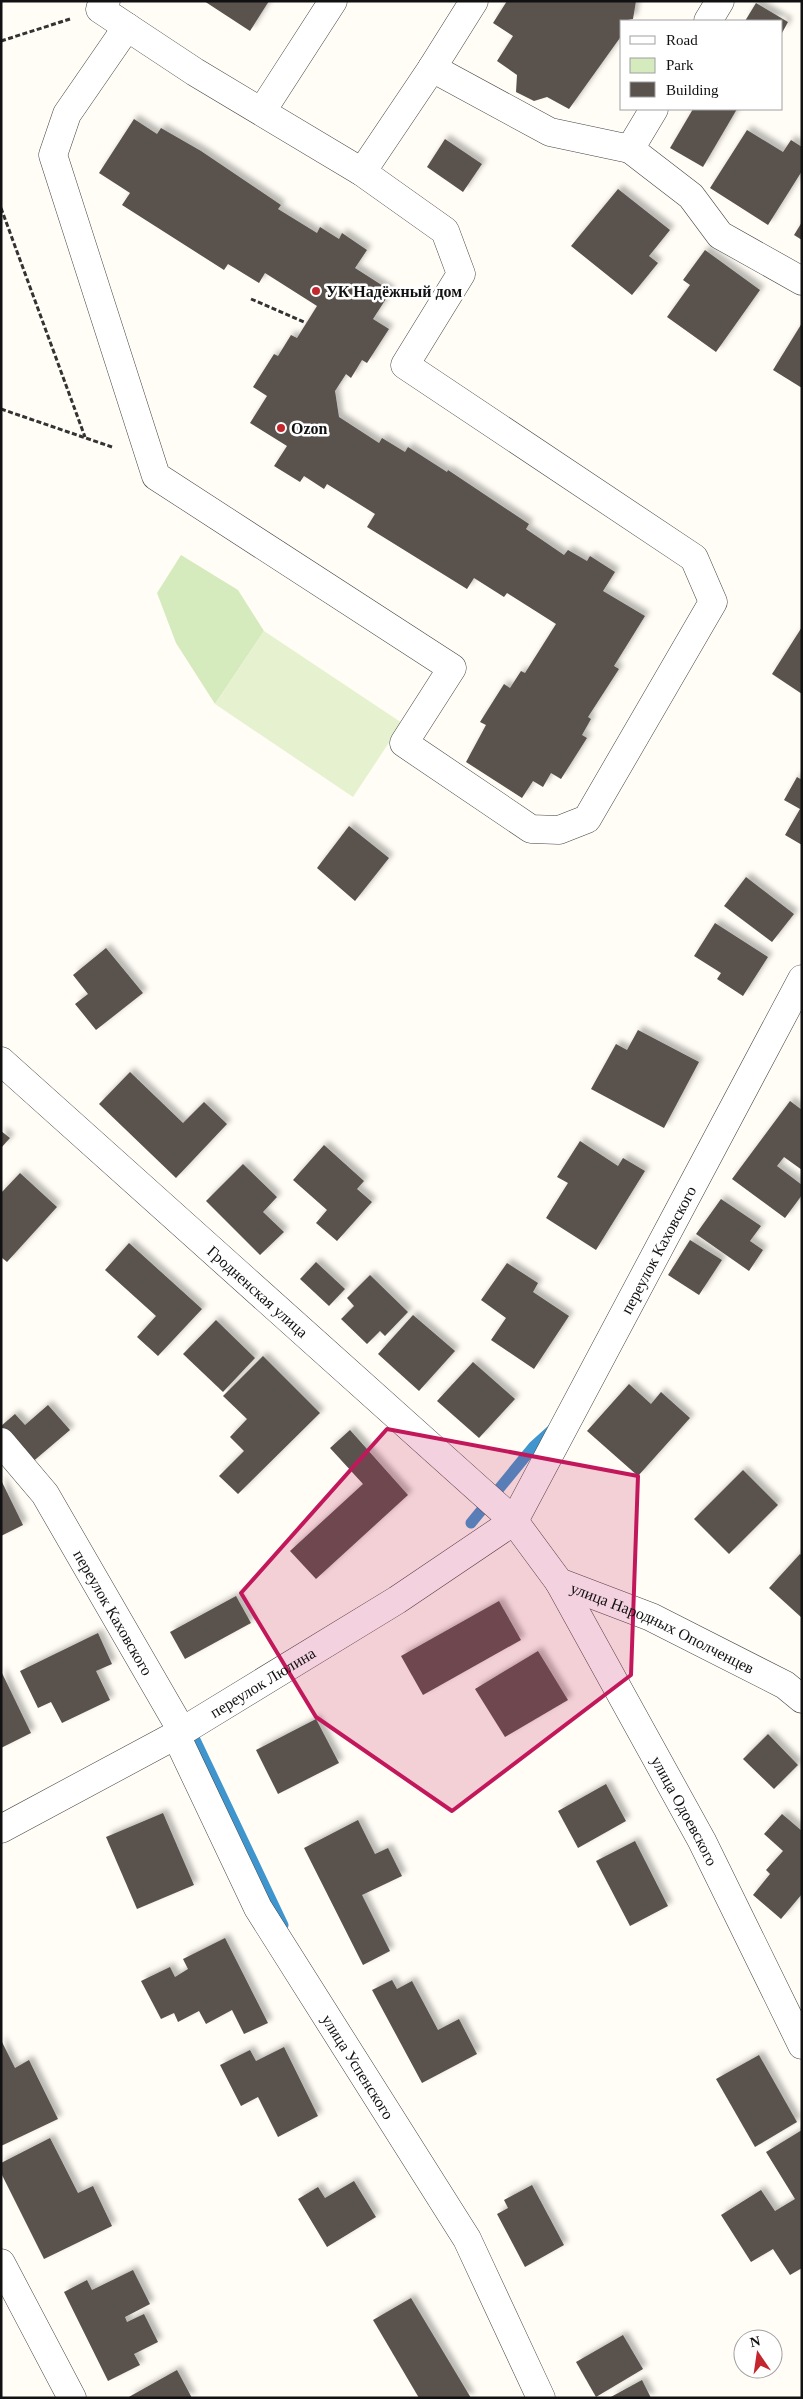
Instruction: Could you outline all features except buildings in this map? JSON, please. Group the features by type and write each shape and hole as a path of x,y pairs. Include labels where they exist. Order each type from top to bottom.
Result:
{"street":[{"path":"262,111 333,1"},
{"path":"362,172 432,68 474,1"},
{"path":"709,20 720,1"},
{"path":"103,5 127,27 195,72 362,172 445,231 462,274 405,365 694,558 713,602 587,819 559,830 531,829 404,742 452,668 156,476 53,155 67,114 127,27"},
{"path":"432,68 550,132 630,149 691,196 720,235 802,281"},
{"path":"630,149 653,110"},
{"name":"переулок Каховского","path":"514,1521 802,979"},
{"name":"Гродненская улица","path":"1,1061 514,1521"},
{"name":"переулок Каховского","path":"1,1442 45,1494 179,1733"},
{"name":"улица Народных Ополченцев","path":"514,1521 559,1582 651,1617 785,1685 802,1699"},
{"name":"переулок Люлина","path":"1,1829 179,1733 397,1600 514,1521"},
{"name":"улица Одоевского","path":"559,1582 702,1841 802,2045"},
{"name":"улица Успенского","path":"179,1733 258,1908 467,2239 541,2398"},
{"path":"1,2263 72,2398"}],"path":[{"path":"1,40 103,5"},
{"path":"1,208 85,437"},
{"path":"251,299 306,323"},
{"path":"1,409 151,460"}],"highlighted area":[{"path":"387,1429 638,1476 631,1675 452,1811 316,1717 241,1593"}],"green space":[{"path":"181,555 238,590 264,631 215,704 176,643 157,593"},
{"path":"264,631 402,723 353,797 215,704"}],"waterway":[{"path":"471,1523 534,1446 554,1428"},
{"path":"189,1727 283,1925"}],"place":[{"name":"УК Надёжный дом","path":"316,291"},
{"name":"Ozon","path":"281,428"}]}
